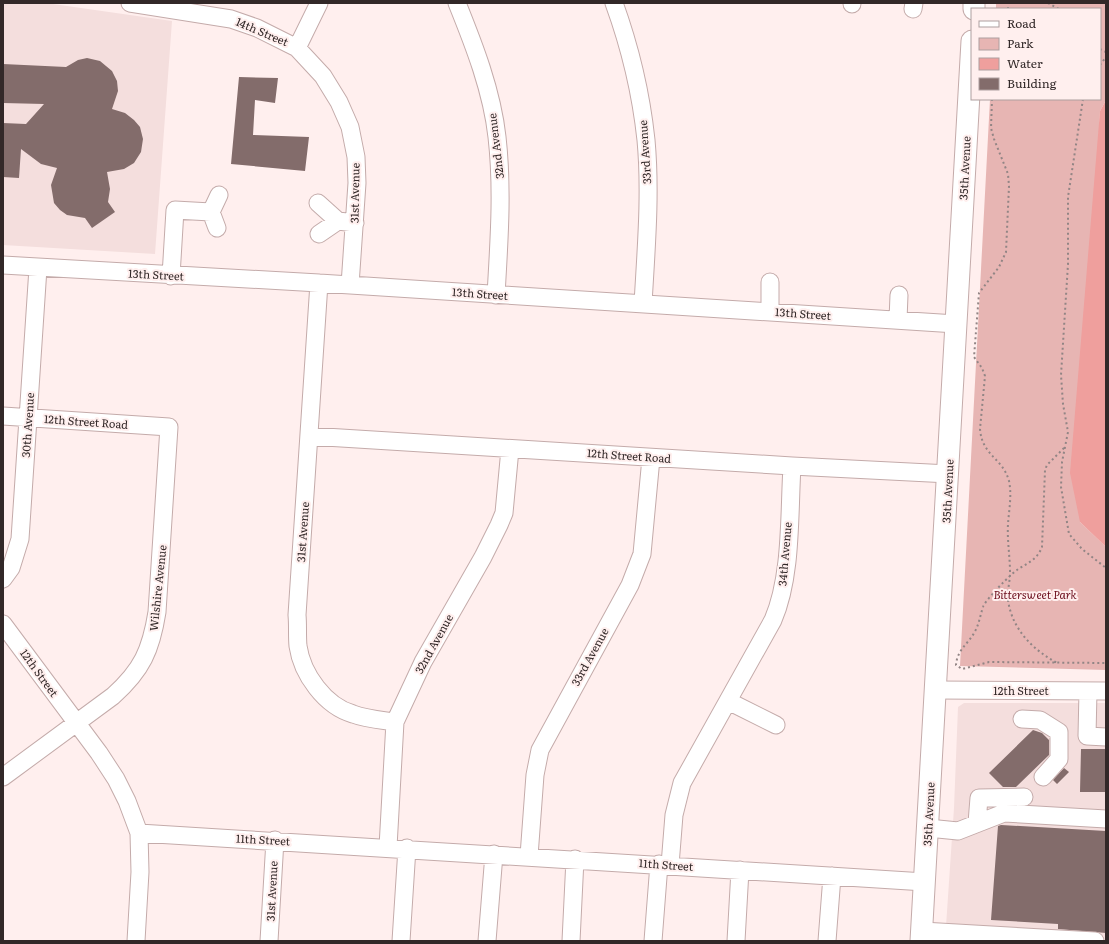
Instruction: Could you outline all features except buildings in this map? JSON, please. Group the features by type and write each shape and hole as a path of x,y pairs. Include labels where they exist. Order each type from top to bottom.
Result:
{"main road":[{"name":"35th Avenue","path":"921,936 949,474 971,59"}],"street":[{"name":"14th Street","path":"130,3 175,6 231,19 257,28 297,48"},
{"path":"297,48 318,3"},
{"name":"32nd Avenue","path":"457,3 471,37 489,95 497,135 501,207 496,295"},
{"name":"33rd Avenue","path":"614,3 622,24 638,84 646,140 648,204 643,304"},
{"name":"31st Avenue","path":"297,48 323,76 339,102 350,127 356,157 357,183 346,222 350,286"},
{"path":"217,228 211,212 219,195"},
{"path":"318,203 346,222"},
{"path":"171,276 175,210 211,212"},
{"path":"318,234 346,222"},
{"name":"13th Street","path":"3,265 171,276 319,283 956,324"},
{"name":"30th Avenue","path":"3,579 11,568 20,539 38,268"},
{"path":"770,282 770,312"},
{"name":"31st Avenue","path":"319,283 297,615 298,647 309,676 316,687 330,701 352,714 395,722"},
{"path":"898,320 899,295"},
{"name":"12th Street Road","path":"3,416 169,427"},
{"name":"Wilshire Avenue","path":"3,777 113,696 130,681 141,664 152,640 157,612 161,569 169,427"},
{"name":"12th Street Road","path":"309,436 651,458 949,474"},
{"name":"32nd Avenue","path":"388,847 395,722 423,662 483,557 499,525 504,513 510,449"},
{"name":"33rd Avenue","path":"529,856 535,774 540,750 630,585 642,554 651,458"},
{"name":"34th Avenue","path":"653,941 664,865 682,783 778,608 785,579 792,466"},
{"name":"12th Street","path":"3,624 99,753 116,779 139,833"},
{"name":"12th Street","path":"936,690 1106,691"},
{"path":"1088,691 1087,736 1106,737"},
{"path":"728,701 776,725"},
{"path":"1022,719 1040,720 1060,732 1059,759 1043,777"},
{"path":"977,823 979,798 1024,798"},
{"path":"928,828 958,831 1004,813 1106,819"},
{"path":"136,941 140,872 139,833"},
{"name":"11th Street","path":"139,833 407,848 925,882"},
{"name":"31st Avenue","path":"269,941 275,840"},
{"path":"401,941 407,848"},
{"path":"487,941 494,854"},
{"path":"571,941 575,859"},
{"path":"736,941 740,870"},
{"path":"827,941 832,876"},
{"path":"921,936 1095,941"}],"path":[{"path":"1048,3 1057,8"},
{"path":"992,100 991,128 1008,174 1009,186 1006,252 999,267 979,292 974,357 986,376 980,429 981,438 984,447 999,462 1007,474 1009,483 1008,536 1010,575 1008,599 1010,611 1016,627 1036,650 1057,662"},
{"path":"1084,100 1068,197 1069,224 1061,375 1063,404 1068,432 1062,462 1062,487 1069,534 1082,549 1106,568"},
{"path":"1066,447 1047,465 1045,470 1042,547 1040,553 1034,560 1010,575 995,593 986,599 978,626 974,634 966,642 956,664 962,669 989,662 1106,663"}],"shaded area":[{"path":"3,3 46,3 172,21 155,254 3,245"},
{"path":"964,703 1106,703 1106,941 945,941 954,808 958,707"}],"green space":[{"name":"Bittersweet Park","path":"996,3 1106,3 1106,100 1100,111 1080,522 1106,547 1106,670 960,666 990,100 1101,100 1101,8 996,8"}],"water":[{"path":"1106,100 1106,547 1080,522 1070,473 1100,111"}]}
